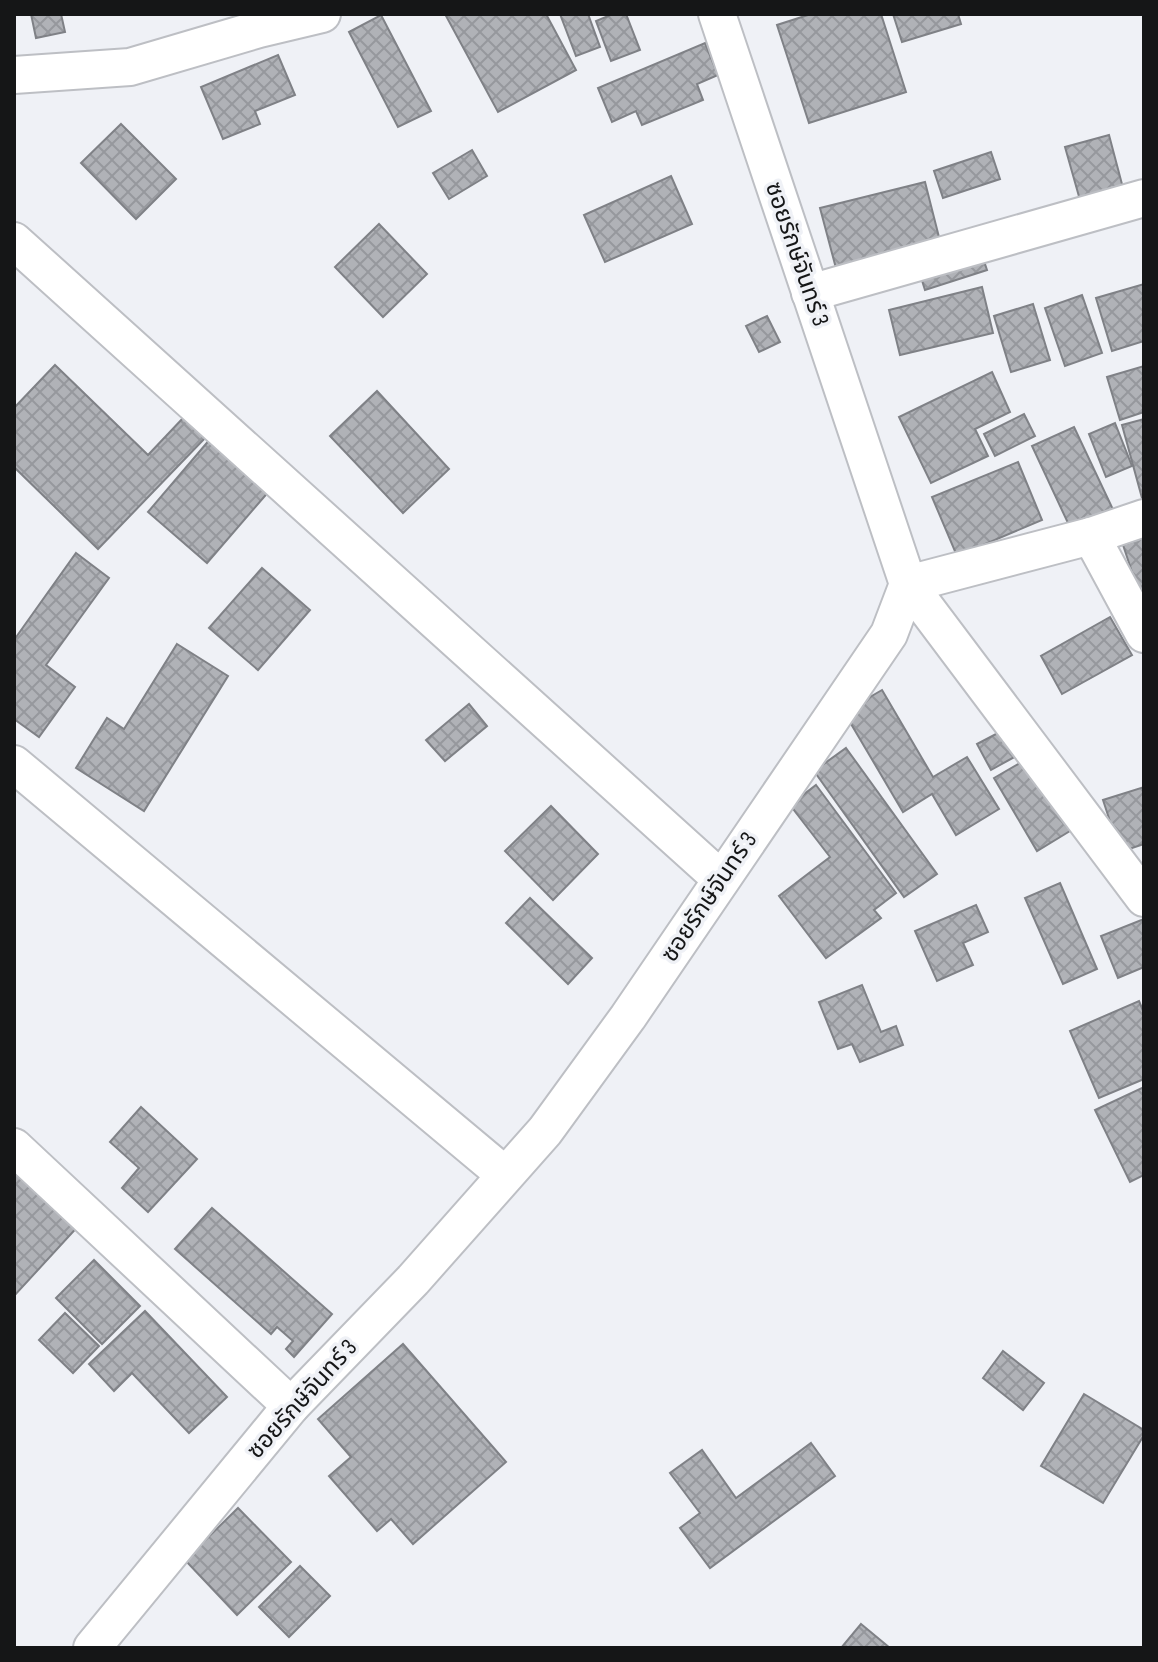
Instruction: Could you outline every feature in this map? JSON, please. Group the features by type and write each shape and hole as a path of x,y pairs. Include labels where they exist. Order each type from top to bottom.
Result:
{"street":[{"path":"14,75 130,67 258,21 322,14"},
{"name":"ซอยรักษ์จันทร์ 3","path":"92,1648 291,1406 413,1280 545,1131 628,1017 889,634 908,584 717,14"},
{"path":"810,293 1144,198"},
{"path":"14,241 721,879"},
{"path":"1144,518 1091,536 908,584 1144,898"},
{"path":"1091,536 1144,634"},
{"path":"14,764 505,1175"},
{"path":"14,1147 291,1406"}],"building":[{"path":"31,14 61,14 65,32 36,38"},
{"path":"445,14 546,14 576,70 498,112"},
{"path":"560,14 588,14 600,47 576,56"},
{"path":"613,14 626,14 640,50 611,61 596,21"},
{"path":"811,14 881,14 906,92 809,123 777,25"},
{"path":"893,14 958,14 961,24 902,42"},
{"path":"381,15 431,111 398,127 349,32"},
{"path":"705,43 718,75 697,84 703,100 642,125 636,111 612,122 598,88"},
{"path":"278,55 295,95 255,111 260,124 223,139 201,87"},
{"path":"121,124 176,179 136,219 81,163"},
{"path":"1109,135 1123,188 1080,200 1065,147"},
{"path":"472,150 487,176 449,199 433,173"},
{"path":"991,152 1000,179 943,198 934,171"},
{"path":"671,176 692,224 605,262 584,215"},
{"path":"925,182 941,245 837,272 820,208"},
{"path":"379,224 427,274 383,317 335,267"},
{"path":"980,249 987,270 925,290 918,268"},
{"path":"1144,284 1144,341 1112,351 1096,298"},
{"path":"982,287 993,333 900,355 889,310"},
{"path":"1082,295 1102,353 1065,366 1045,308"},
{"path":"1033,304 1050,360 1011,372 994,316"},
{"path":"767,316 780,342 759,352 746,326"},
{"path":"55,365 148,455 185,416 207,436 98,549 14,467 14,408"},
{"path":"1144,366 1144,412 1120,420 1107,377"},
{"path":"992,372 1010,412 975,429 988,456 931,483 899,417"},
{"path":"377,391 449,469 403,513 330,436"},
{"path":"1024,414 1035,436 995,456 984,434"},
{"path":"1144,419 1144,497 1142,498 1122,425"},
{"path":"1115,423 1132,466 1106,477 1089,434"},
{"path":"1074,427 1117,518 1075,538 1032,446"},
{"path":"211,438 270,490 207,563 148,512"},
{"path":"1018,462 1042,520 957,556 932,497"},
{"path":"1144,538 1144,608 1123,545"},
{"path":"76,553 109,578 46,665 75,687 39,737 14,719 14,640"},
{"path":"262,568 310,610 258,670 209,628"},
{"path":"1110,617 1132,655 1062,694 1041,656"},
{"path":"177,644 228,676 144,811 76,768 107,718 124,729"},
{"path":"882,690 933,777 967,757 999,809 956,835 932,794 903,812 844,712"},
{"path":"469,704 487,726 445,761 426,740"},
{"path":"1013,725 1027,750 991,770 977,744"},
{"path":"846,748 937,874 904,897 814,771"},
{"path":"1027,759 1070,831 1037,851 994,778"},
{"path":"816,785 896,893 874,910 881,918 826,958 779,896 830,857 790,805"},
{"path":"1144,787 1144,844 1120,852 1103,800"},
{"path":"551,806 598,854 553,900 505,851"},
{"path":"1060,883 1097,969 1063,984 1025,898"},
{"path":"530,898 592,958 568,984 506,923"},
{"path":"976,905 988,932 963,943 973,965 937,981 915,931"},
{"path":"1144,919 1144,967 1118,978 1101,936"},
{"path":"862,985 881,1032 896,1026 903,1045 860,1062 852,1044 838,1049 819,1002"},
{"path":"1139,1001 1144,1013 1144,1079 1099,1098 1070,1031"},
{"path":"1144,1087 1144,1175 1130,1182 1095,1110"},
{"path":"141,1107 197,1159 148,1212 122,1188 139,1168 110,1142"},
{"path":"14,1162 81,1223 14,1296"},
{"path":"212,1208 332,1314 294,1357 286,1349 293,1341 277,1327 271,1334 175,1249"},
{"path":"94,1260 140,1306 102,1344 56,1298"},
{"path":"145,1311 227,1397 189,1433 132,1373 114,1391 89,1364"},
{"path":"65,1313 99,1346 73,1373 39,1340"},
{"path":"403,1344 506,1462 413,1544 391,1519 377,1531 329,1476 351,1457 318,1419"},
{"path":"1003,1351 1044,1383 1023,1410 983,1378"},
{"path":"1084,1394 1144,1430 1144,1435 1103,1503 1041,1466"},
{"path":"811,1443 835,1476 710,1568 680,1528 700,1513 670,1473 702,1450 736,1498"},
{"path":"238,1508 291,1562 237,1615 185,1560"},
{"path":"300,1566 330,1596 289,1637 259,1607"},
{"path":"861,1624 890,1648 841,1648"}]}
